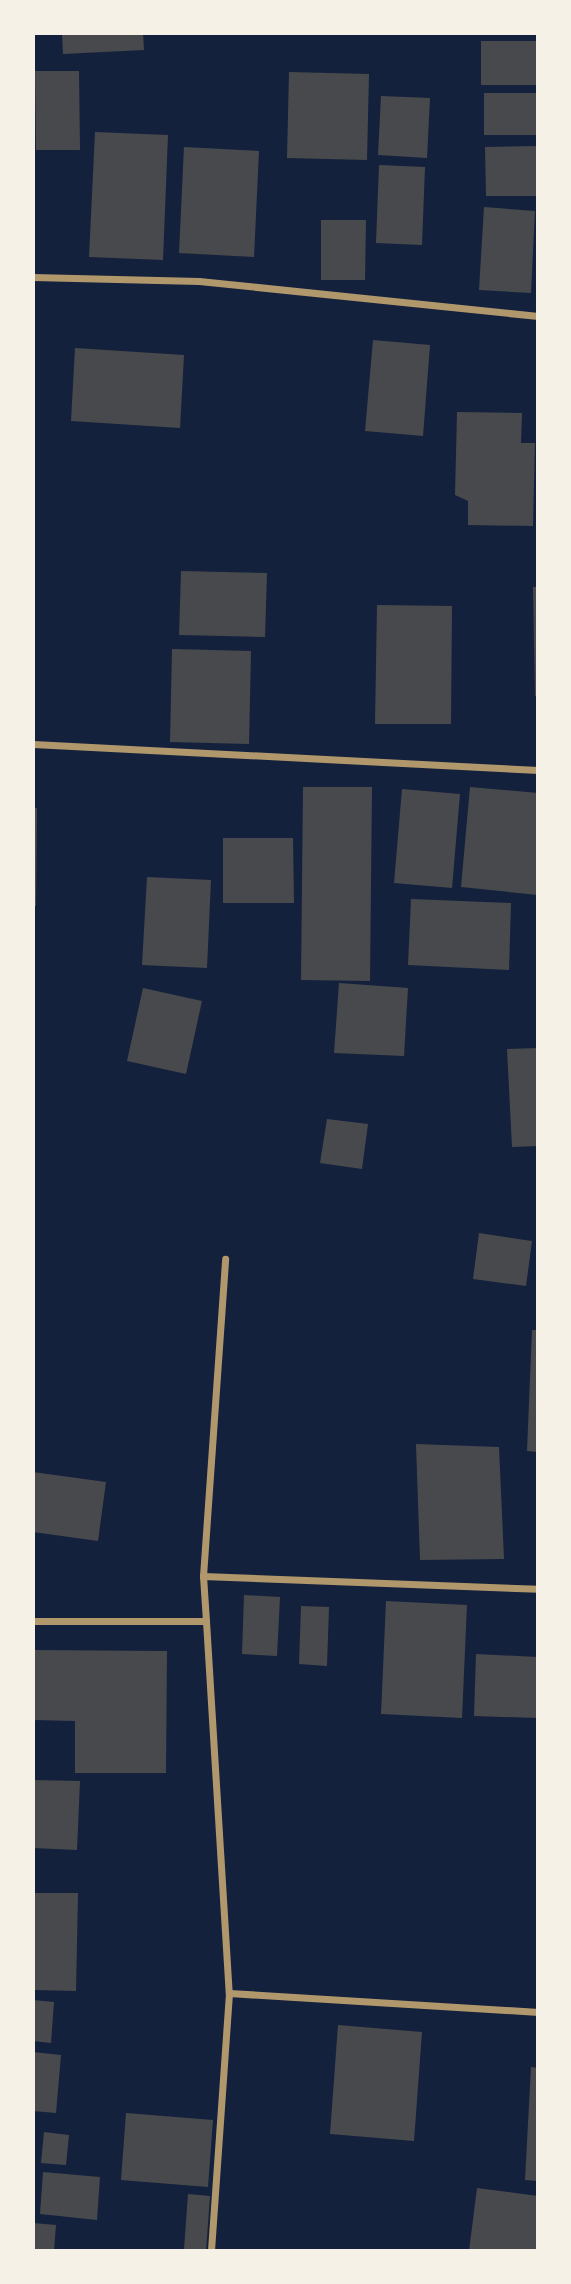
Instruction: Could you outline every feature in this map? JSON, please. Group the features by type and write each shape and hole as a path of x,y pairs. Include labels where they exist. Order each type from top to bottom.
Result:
{"street":[{"path":"33,277 199,281 538,316"},
{"path":"33,744 538,770"},
{"path":"211,2251 229,1993 203,1576 225,1259"},
{"path":"203,1576 538,1589"},
{"path":"33,1621 206,1621"},
{"path":"229,1993 538,2012"}],"building":[{"path":"62,33 143,33 144,50 63,54"},
{"path":"481,41 538,41 538,85 481,85"},
{"path":"35,71 79,71 80,150 36,150"},
{"path":"289,72 369,74 367,160 287,158"},
{"path":"484,93 538,93 538,135 484,135"},
{"path":"381,96 430,98 427,158 378,155"},
{"path":"95,132 168,135 163,260 89,257"},
{"path":"538,146 538,196 486,196 485,147"},
{"path":"184,147 259,151 254,257 179,253"},
{"path":"379,165 425,167 422,245 376,243"},
{"path":"484,207 535,211 531,293 479,290"},
{"path":"321,220 366,220 365,280 321,280"},
{"path":"373,340 430,345 423,436 365,431"},
{"path":"75,348 184,355 180,428 71,421"},
{"path":"457,412 522,413 521,443 535,443 533,526 468,525 468,501 455,495"},
{"path":"181,571 267,573 265,637 179,635"},
{"path":"533,587 538,587 538,696 535,696"},
{"path":"377,605 452,606 451,724 375,724"},
{"path":"172,649 251,651 249,744 170,742"},
{"path":"303,787 372,787 370,981 301,980"},
{"path":"470,787 538,793 538,895 461,887"},
{"path":"402,789 460,794 452,888 394,883"},
{"path":"33,808 37,808 36,906 33,906"},
{"path":"223,838 293,838 294,903 223,903"},
{"path":"147,877 211,880 207,968 142,965"},
{"path":"411,899 511,903 509,970 408,965"},
{"path":"339,983 408,988 404,1056 334,1053"},
{"path":"143,988 202,1001 186,1074 127,1061"},
{"path":"538,1048 538,1146 512,1147 507,1049"},
{"path":"327,1119 368,1124 362,1169 320,1163"},
{"path":"479,1233 532,1241 526,1286 473,1279"},
{"path":"532,1330 538,1330 538,1452 527,1451"},
{"path":"416,1444 499,1447 504,1559 420,1560"},
{"path":"33,1472 106,1482 98,1541 33,1532"},
{"path":"244,1595 280,1597 277,1656 242,1654"},
{"path":"386,1601 467,1605 462,1718 381,1714"},
{"path":"301,1606 329,1607 327,1666 299,1664"},
{"path":"33,1650 167,1651 166,1773 75,1773 75,1721 33,1720"},
{"path":"476,1654 538,1657 538,1718 474,1716"},
{"path":"33,1780 80,1781 77,1850 33,1848"},
{"path":"33,1893 78,1893 76,1991 33,1990"},
{"path":"33,2000 54,2002 51,2043 33,2041"},
{"path":"338,2025 422,2032 414,2141 330,2134"},
{"path":"33,2052 61,2055 56,2113 33,2111"},
{"path":"531,2067 538,2068 538,2181 525,2180"},
{"path":"126,2113 213,2120 208,2187 121,2180"},
{"path":"44,2132 69,2135 66,2165 41,2163"},
{"path":"43,2172 100,2177 97,2220 40,2214"},
{"path":"477,2188 538,2196 538,2251 469,2251"},
{"path":"188,2194 210,2196 206,2251 184,2249"},
{"path":"33,2223 56,2225 54,2251 33,2251"}]}
